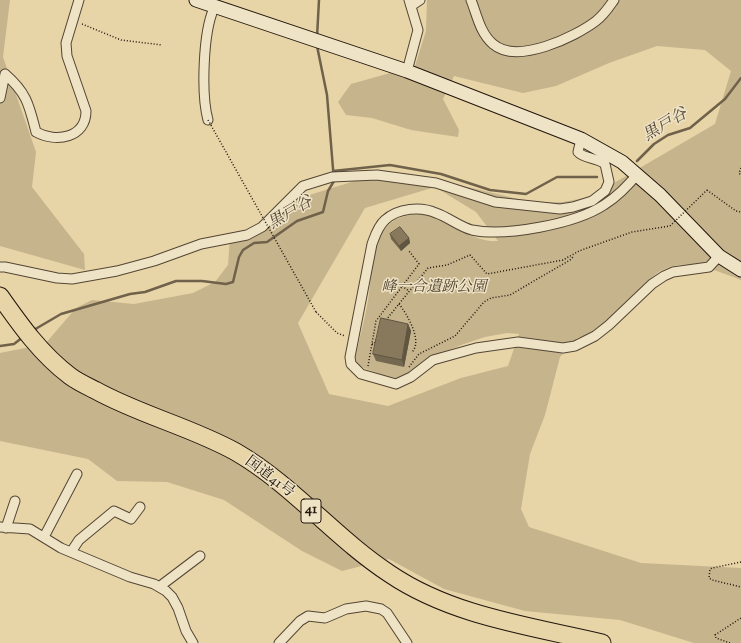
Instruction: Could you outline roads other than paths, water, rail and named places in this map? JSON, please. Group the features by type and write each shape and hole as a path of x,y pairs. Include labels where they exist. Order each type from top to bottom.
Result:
{"highway":[{"name":"国道41号","path":"0,296 34,344 72,377 105,396 194,432 236,452 271,477 390,575 446,604 477,614 602,643"}],"street":[{"path":"0,98 5,74 15,83 28,101 36,132 47,138 64,137 80,130 86,120 86,111 67,56 66,43 80,0"},
{"path":"407,71 418,30 410,3 420,0"},
{"path":"470,0 486,37 494,45 505,49 522,50 550,46 582,30 597,20 614,0"},
{"path":"208,120 205,108 206,3 407,71 581,139 606,151 638,174 719,256 741,270"},
{"path":"0,267 57,278 72,279 125,269 201,244 248,234 262,227 303,186 332,177 377,175 436,183 494,202 549,208 573,207 592,201 600,196 609,182 605,164 596,158 584,156 578,152 581,139"},
{"path":"638,174 621,192 604,205 591,212 553,224 504,232 471,230 425,208 398,212 385,220 378,230 372,244 350,357 351,364 355,370 366,376 386,382 400,383 411,377 433,360 446,355 518,342 562,348 575,346 595,336 609,325 664,276 673,272 709,267 719,256"},
{"path":"44,537 77,474"},
{"path":"15,501 3,527 30,529 71,552 159,587 172,597 178,608 186,631 193,643"},
{"path":"71,552 78,540 114,511 131,519 140,507"},
{"path":"159,587 200,556"},
{"path":"279,643 300,621 308,616 325,618 346,609 366,606 381,609 387,613 407,643"}],"waterway":[{"path":"317,37 319,0"},
{"name":"黒戸谷","path":"32,331 61,314 130,294 145,292 176,281 202,281 226,284 233,282 239,257 243,250 254,243 267,242 297,221 323,212 328,191 334,181 327,95 317,46"},
{"name":"黒戸谷","path":"637,161 654,144 668,135 690,128 725,99 741,78"},
{"name":"黒戸谷","path":"333,171 390,165 441,174 490,190 526,194 557,177 597,177"},
{"name":"黒戸谷","path":"0,346 14,344 23,337"}],"park label":[{"name":"峰一合遺跡公園","path":"434,288"}]}
